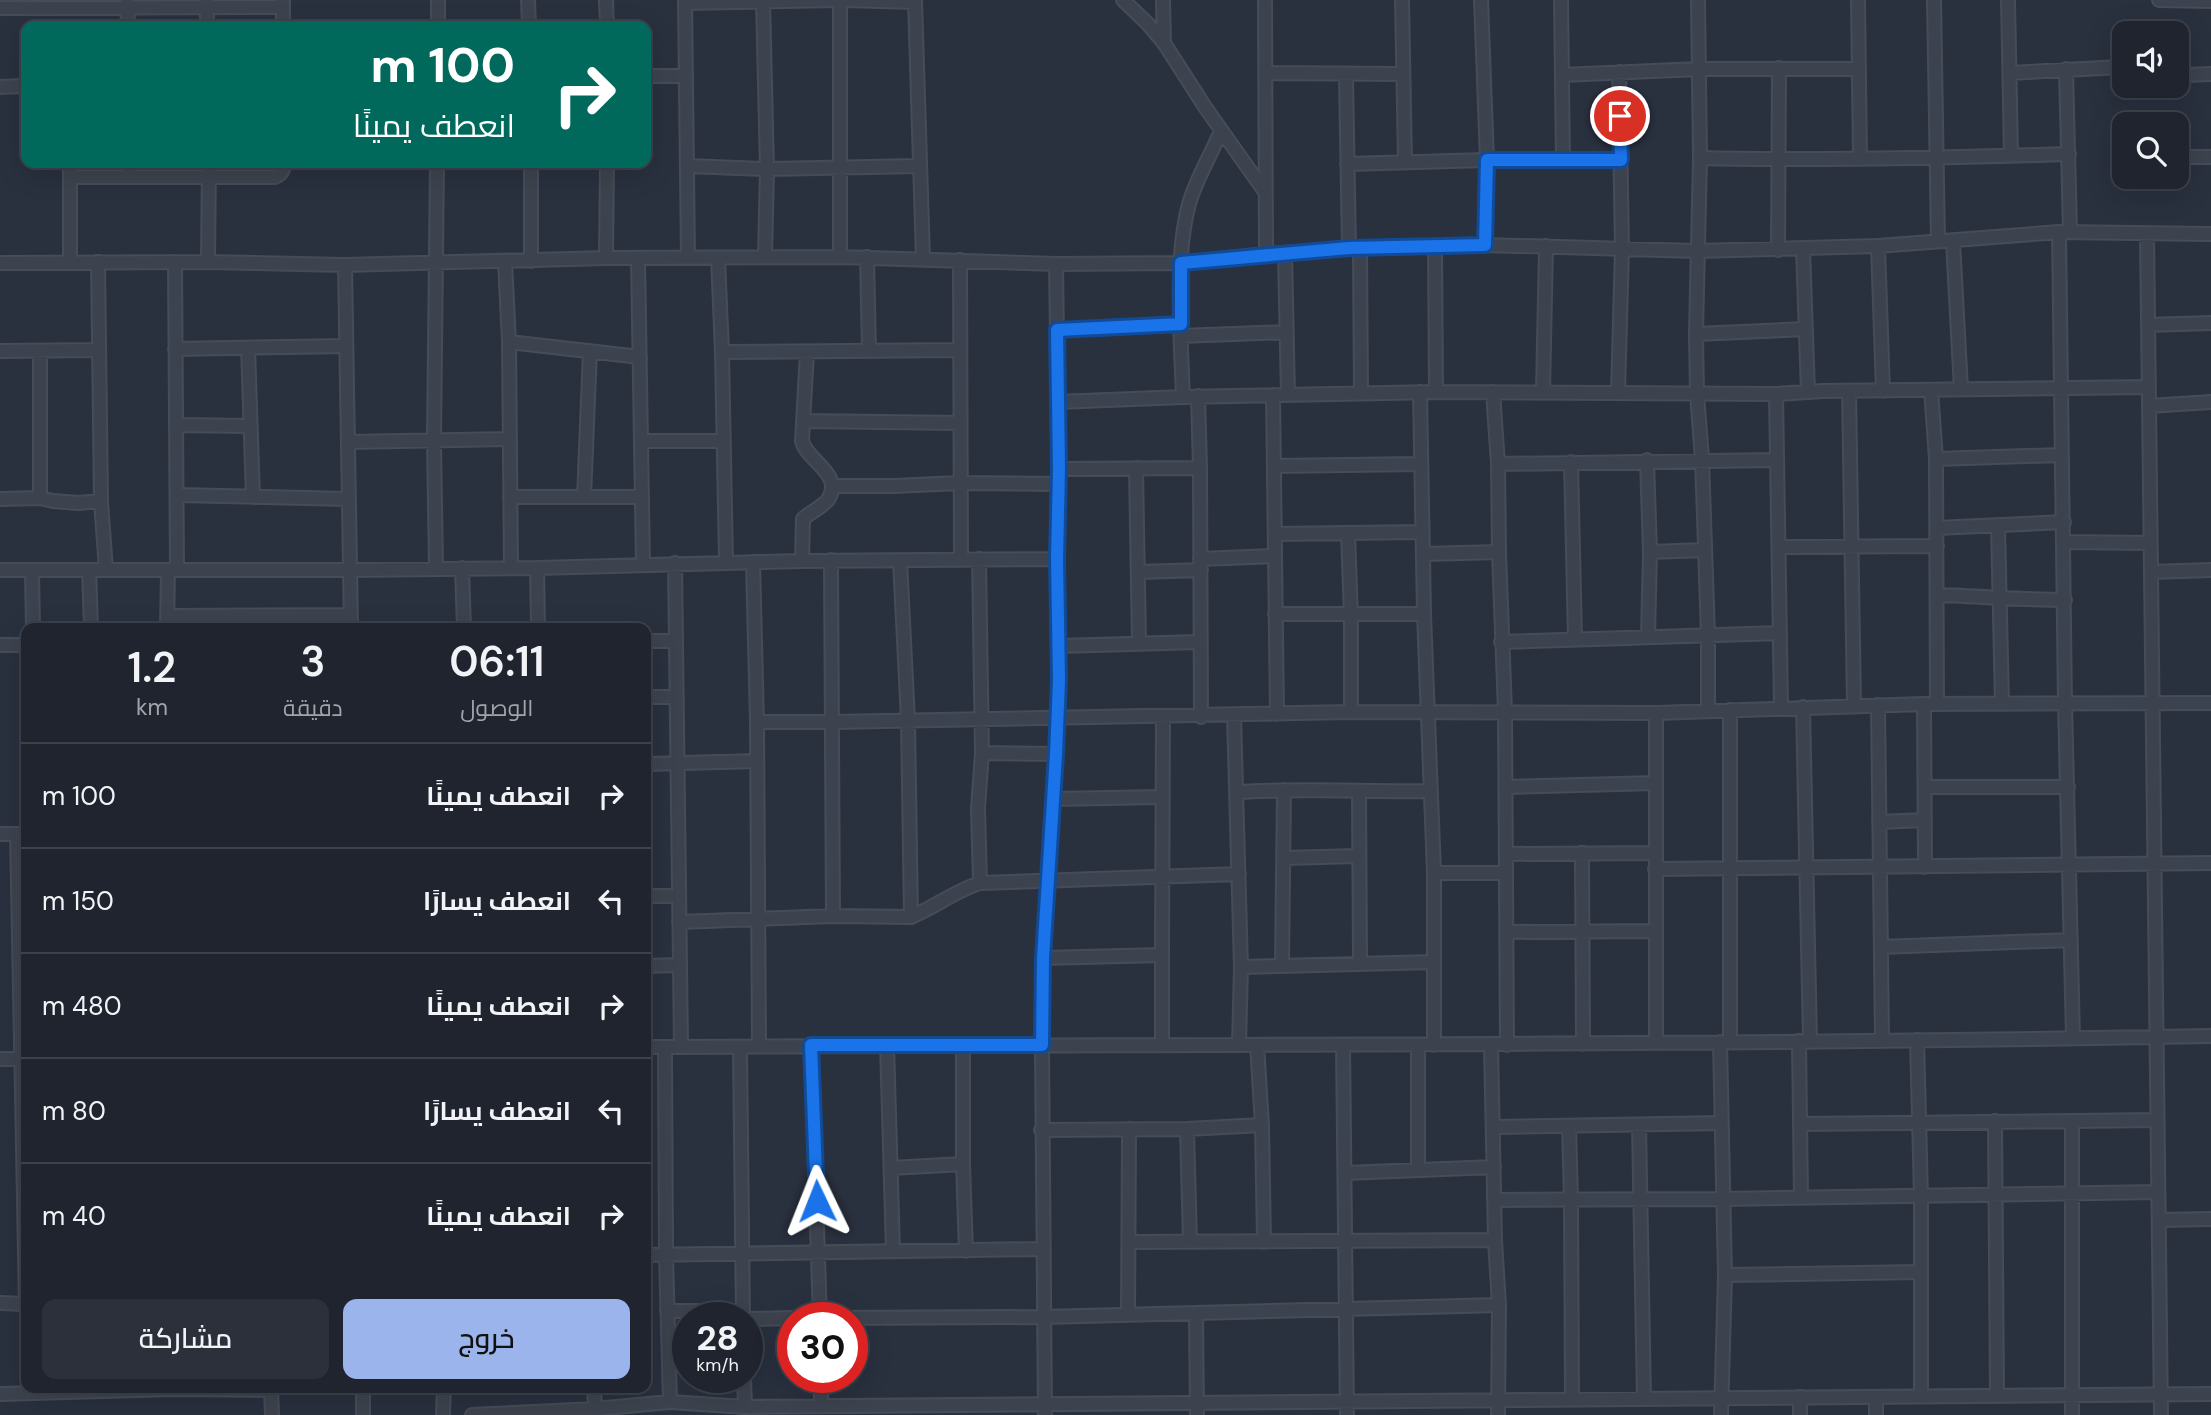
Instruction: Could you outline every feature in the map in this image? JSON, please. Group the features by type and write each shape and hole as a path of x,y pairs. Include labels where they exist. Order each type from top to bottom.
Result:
{"street":[{"path":"438,0 438,21"},
{"path":"528,0 529,21"},
{"path":"606,0 607,21"},
{"path":"840,0 840,257"},
{"path":"688,258 685,1 840,0 915,1 923,259"},
{"path":"1123,0 1164,43 1221,131 1266,192"},
{"path":"1163,0 1164,43"},
{"path":"1265,0 1266,254"},
{"path":"1402,0 1405,162"},
{"path":"1481,0 1487,160 1485,245"},
{"path":"1561,0 1563,161"},
{"path":"1698,0 1700,158 1696,334 1708,635 1708,711"},
{"path":"1858,0 1860,159"},
{"path":"1934,0 1938,242"},
{"path":"2008,0 2011,156"},
{"path":"2159,0 2211,1"},
{"path":"764,1 765,257"},
{"path":"127,3 128,21"},
{"path":"0,8 127,3 283,4"},
{"path":"2010,73 2112,67"},
{"path":"1778,250 1779,68"},
{"path":"1562,75 1699,69 1859,69"},
{"path":"2066,69 2069,154 2064,232 2062,455 2073,1038"},
{"path":"1618,393 1622,249 1619,72"},
{"path":"1265,73 1403,74"},
{"path":"2189,75 2211,74"},
{"path":"1346,75 1347,164 1361,393"},
{"path":"651,76 686,76"},
{"path":"0,87 21,86"},
{"path":"1183,397 1181,263 1188,206 1221,131"},
{"path":"1700,158 1935,159 2069,154"},
{"path":"2190,157 2211,158"},
{"path":"1347,164 1621,160"},
{"path":"687,166 766,169 920,166"},
{"path":"70,168 70,263"},
{"path":"129,168 130,177"},
{"path":"70,177 130,177 209,170 275,177 281,175 284,168"},
{"path":"436,568 434,442 438,168"},
{"path":"531,168 531,261"},
{"path":"606,258 607,168"},
{"path":"208,262 209,170"},
{"path":"0,264 208,262 345,265 765,257 867,257 1056,264 1181,263 1354,248 1485,245 1697,251 1778,250 1878,246 2064,232 2211,234"},
{"path":"2147,233 2161,1415"},
{"path":"1953,241 1961,389"},
{"path":"1435,246 1436,392"},
{"path":"1543,392 1546,246"},
{"path":"1878,246 1883,391"},
{"path":"1803,248 1808,392"},
{"path":"1285,253 1287,395"},
{"path":"867,257 869,351"},
{"path":"638,258 643,564"},
{"path":"718,258 726,562"},
{"path":"960,260 961,560"},
{"path":"98,262 101,501 106,570"},
{"path":"175,262 178,495 167,622 351,622 345,265"},
{"path":"505,262 509,342 511,568"},
{"path":"1045,1409 1041,1130 1043,958 1058,718 1056,264"},
{"path":"2148,325 2211,323"},
{"path":"1696,334 1805,329"},
{"path":"1057,330 1287,332"},
{"path":"509,342 640,357"},
{"path":"175,349 346,346"},
{"path":"248,348 253,497"},
{"path":"0,351 98,350"},
{"path":"722,352 959,350"},
{"path":"584,497 590,351"},
{"path":"40,352 40,498"},
{"path":"802,561 803,519 827,501 832,486 826,471 803,446 801,432 807,352"},
{"path":"1057,402 1198,396 1420,392 1776,394 2148,387"},
{"path":"1925,867 1925,787 1937,595 1936,459 1931,390"},
{"path":"1849,391 1854,705"},
{"path":"1420,392 1424,614 1434,873 1434,1045"},
{"path":"1493,392 1498,464 1505,712 1507,1045"},
{"path":"1776,394 1781,707"},
{"path":"1273,395 1277,715"},
{"path":"1198,396 1201,717"},
{"path":"2149,406 2211,402"},
{"path":"803,421 960,423"},
{"path":"177,425 251,426"},
{"path":"348,442 509,439"},
{"path":"641,441 724,441"},
{"path":"1936,459 2062,455"},
{"path":"1647,460 1650,552 1648,637"},
{"path":"1498,464 1776,460"},
{"path":"1571,462 1575,639"},
{"path":"1274,466 1421,464"},
{"path":"1136,468 1139,643"},
{"path":"1059,469 1200,468"},
{"path":"832,486 1059,484"},
{"path":"178,495 348,499"},
{"path":"510,497 642,497"},
{"path":"0,499 40,498 63,503 101,501"},
{"path":"1937,528 2064,522"},
{"path":"1998,526 2002,704"},
{"path":"1275,534 1422,532"},
{"path":"1348,534 1352,615 1351,712"},
{"path":"2064,542 2150,543"},
{"path":"1779,547 1937,547"},
{"path":"1650,552 1704,550"},
{"path":"1423,554 1499,552"},
{"path":"1138,572 1275,556"},
{"path":"979,559 982,719 978,808 980,883"},
{"path":"0,570 350,570 726,562 1057,559"},
{"path":"900,560 908,721 911,917"},
{"path":"831,561 833,916"},
{"path":"753,562 759,1046"},
{"path":"675,563 681,1047"},
{"path":"463,568 464,623"},
{"path":"537,568 538,623"},
{"path":"32,570 33,623"},
{"path":"89,570 90,623"},
{"path":"2151,572 2211,570"},
{"path":"1937,595 2065,600"},
{"path":"1275,614 1424,614"},
{"path":"1502,642 1780,633"},
{"path":"651,641 675,641"},
{"path":"1059,646 1200,642"},
{"path":"0,645 21,645"},
{"path":"651,697 676,697"},
{"path":"757,722 1201,717 1351,712 1656,713 1854,705 2211,703"},
{"path":"1878,705 1882,1040"},
{"path":"1801,1198 1806,867 1803,707"},
{"path":"1721,1415 1725,1275 1721,1123 1730,870 1730,710"},
{"path":"1656,713 1656,1043"},
{"path":"1162,1045 1163,716"},
{"path":"1234,716 1241,967 1239,1045"},
{"path":"982,753 1056,754"},
{"path":"651,764 757,761"},
{"path":"1506,788 1655,783"},
{"path":"1925,787 2068,787"},
{"path":"1282,965 1284,790"},
{"path":"1237,792 1431,791"},
{"path":"1359,792 1360,962"},
{"path":"1053,799 1162,797"},
{"path":"1879,822 1925,820"},
{"path":"0,834 21,834"},
{"path":"1582,853 1583,1044"},
{"path":"1506,854 1655,853"},
{"path":"1284,858 1358,856"},
{"path":"1655,869 2211,863"},
{"path":"1434,873 1506,873"},
{"path":"679,922 833,916 911,917 956,892 980,883 1239,874"},
{"path":"651,896 679,897"},
{"path":"1507,932 1656,931"},
{"path":"1881,947 2071,940"},
{"path":"1043,958 1162,955"},
{"path":"1241,967 1434,962"},
{"path":"651,966 680,965"},
{"path":"651,1048 811,1045 1507,1045 2211,1036"},
{"path":"1917,1040 1922,1196 1921,1396"},
{"path":"811,1045 820,1302"},
{"path":"887,1045 893,1251"},
{"path":"963,1045 966,1251"},
{"path":"1257,1045 1262,1125 1264,1242"},
{"path":"1343,1045 1347,1415"},
{"path":"1418,1045 1418,1170"},
{"path":"1491,1045 1494,1240 1499,1305 1498,1415"},
{"path":"665,1047 670,1402"},
{"path":"740,1047 743,1302"},
{"path":"0,1059 21,1059"},
{"path":"1801,1124 2157,1119"},
{"path":"1995,1121 1997,1395"},
{"path":"2072,1121 2072,1415"},
{"path":"1493,1127 1721,1123"},
{"path":"1041,1130 1187,1129 1262,1125"},
{"path":"1639,1125 1644,1399"},
{"path":"1569,1126 1572,1199 1572,1400"},
{"path":"1128,1315 1129,1129"},
{"path":"1187,1129 1190,1242"},
{"path":"891,1168 963,1164"},
{"path":"1346,1173 1494,1167"},
{"path":"1494,1200 2158,1192"},
{"path":"2159,1220 2211,1219"},
{"path":"1129,1242 1494,1240"},
{"path":"651,1255 1042,1249"},
{"path":"1725,1275 1922,1272"},
{"path":"0,1303 21,1304"},
{"path":"868,1318 1044,1317 1499,1305"},
{"path":"667,1311 672,1311"},
{"path":"1196,1313 1197,1409"},
{"path":"0,1394 29,1393"},
{"path":"272,1393 272,1415"},
{"path":"363,1393 363,1415"},
{"path":"443,1415 444,1393"},
{"path":"594,1393 595,1409"},
{"path":"745,1393 745,1406"},
{"path":"821,1393 821,1406"},
{"path":"472,1415 670,1402 708,1410 745,1406 792,1411 821,1406 875,1410 1197,1409 1270,1401 2211,1394"},
{"path":"1876,1396 1876,1415"},
{"path":"1800,1397 1800,1415"},
{"path":"1270,1401 1270,1415"},
{"path":"1422,1401 1422,1415"}],"route":[{"path":"817,1201 811,1045 1042,1045 1043,958 1059,680 1057,330 1181,324 1181,263 1349,248 1485,245 1487,160 1621,160 1620,116"}]}
